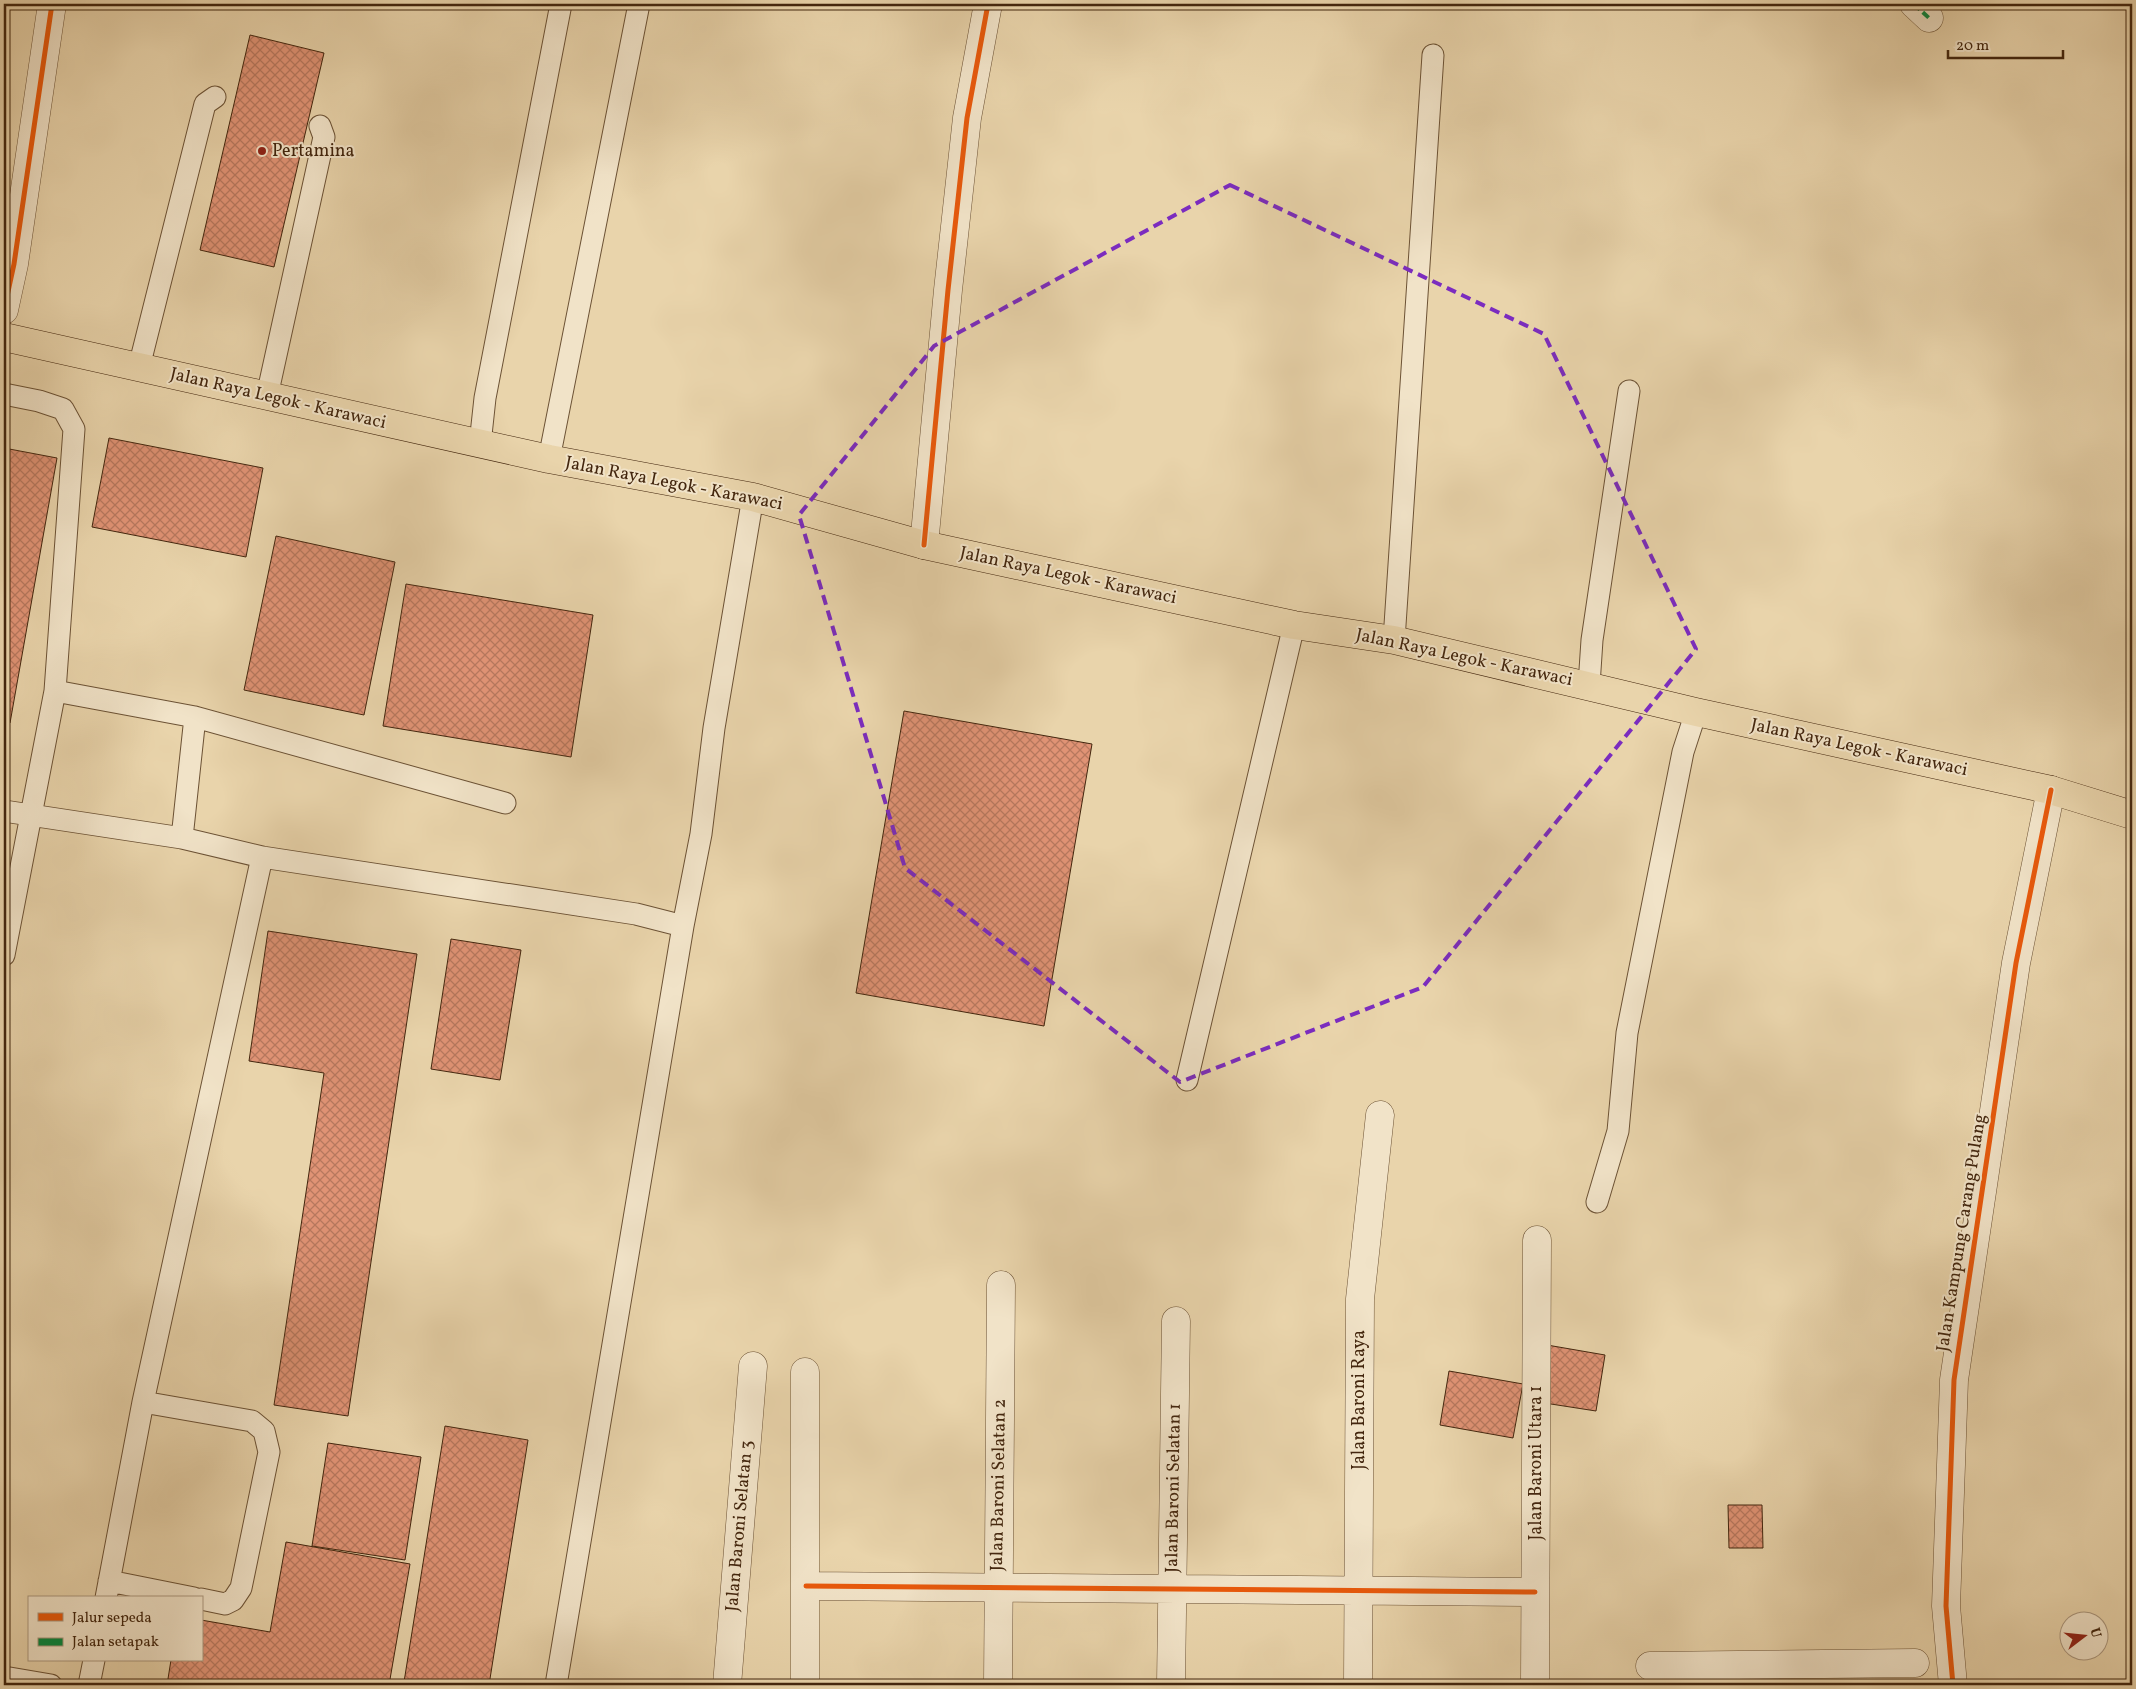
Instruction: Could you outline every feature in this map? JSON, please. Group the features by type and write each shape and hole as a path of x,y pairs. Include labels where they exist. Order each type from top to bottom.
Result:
{"main road":[{"name":"Jalan Raya Legok - Karawaci","path":"4,337 549,459 753,497 924,545 1294,625 1394,640 1696,712 2051,790 2132,815"}],"street":[{"path":"4,310 14,264 52,4"},
{"path":"924,545 948,290 967,118 988,4"},
{"name":"Jalan Kampung Carang Pulang","path":"1953,1685 1946,1606 1954,1380 2016,962 2051,790"},
{"name":"Jalan Baroni Raya","path":"1358,1685 1360,1299 1380,1115"},
{"name":"Jalan Baroni Utara 1","path":"1535,1685 1537,1240"},
{"name":"Jalan Baroni Selatan 2","path":"998,1685 1001,1285"},
{"name":"Jalan Baroni Selatan 1","path":"1171,1685 1176,1321"},
{"name":"Jalan Baroni Selatan 3","path":"727,1685 753,1366"},
{"path":"805,1372 805,1685"},
{"path":"806,1586 1535,1592"},
{"path":"1650,1666 1726,1675 1915,1663"}],"lane":[{"path":"480,444 485,398 561,4"},
{"path":"549,459 640,4"},
{"path":"1394,640 1433,55"},
{"path":"139,368 204,104 215,97"},
{"path":"267,396 324,137 320,126"},
{"path":"1589,685 1592,640 1629,391"},
{"path":"4,394 39,401 62,409 74,429 55,691 4,955"},
{"path":"556,1685 683,926 701,834 714,728 753,497"},
{"path":"1187,1080 1294,625"},
{"path":"55,691 195,717 506,802"},
{"path":"1598,1202 1618,1131 1627,1032 1683,752 1696,712"},
{"path":"182,838 195,717"},
{"path":"4,811 182,838 262,857 636,914 683,926"},
{"path":"175,1596 107,1589 143,1402 262,857"},
{"path":"143,1402 252,1421 264,1431 270,1452 241,1588 233,1600 224,1604 202,1599"},
{"path":"89,1685 94,1662"},
{"path":"4,1677 51,1685"}],"highlighted area":[{"path":"1230,185 1544,334 1696,649 1423,987 1180,1082 905,868 799,515 934,346"}],"building":[{"name":"Pertamina","path":"250,35 324,53 274,267 200,250"},
{"path":"109,438 263,468 246,557 92,527"},
{"path":"4,448 57,458 10,723 4,722"},
{"path":"276,536 395,562 364,715 244,690"},
{"path":"406,584 593,615 571,757 383,726"},
{"path":"904,711 1092,744 1044,1026 856,993"},
{"path":"268,931 417,954 348,1416 274,1405 324,1073 249,1061"},
{"path":"451,939 521,950 500,1080 431,1069"},
{"path":"1547,1345 1605,1355 1596,1411 1538,1402"},
{"path":"1449,1371 1523,1384 1513,1438 1440,1425"},
{"path":"445,1426 528,1440 489,1685 425,1685 404,1682"},
{"path":"328,1443 421,1457 405,1560 312,1546"},
{"path":"1728,1505 1762,1505 1763,1548 1729,1548"},
{"path":"286,1542 410,1564 389,1685 167,1685 171,1662 202,1662 202,1620 270,1632"}],"marked path":[{"path":"1914,4 1929,18"}],"cycle path":[{"path":"4,310 14,264 52,4"},
{"path":"924,545 948,290 967,118 988,4"},
{"path":"1953,1685 1946,1606 1954,1380 2016,963 2051,790"},
{"path":"806,1586 1535,1592"}],"place":[{"name":"Pertamina","path":"262,151"}]}
